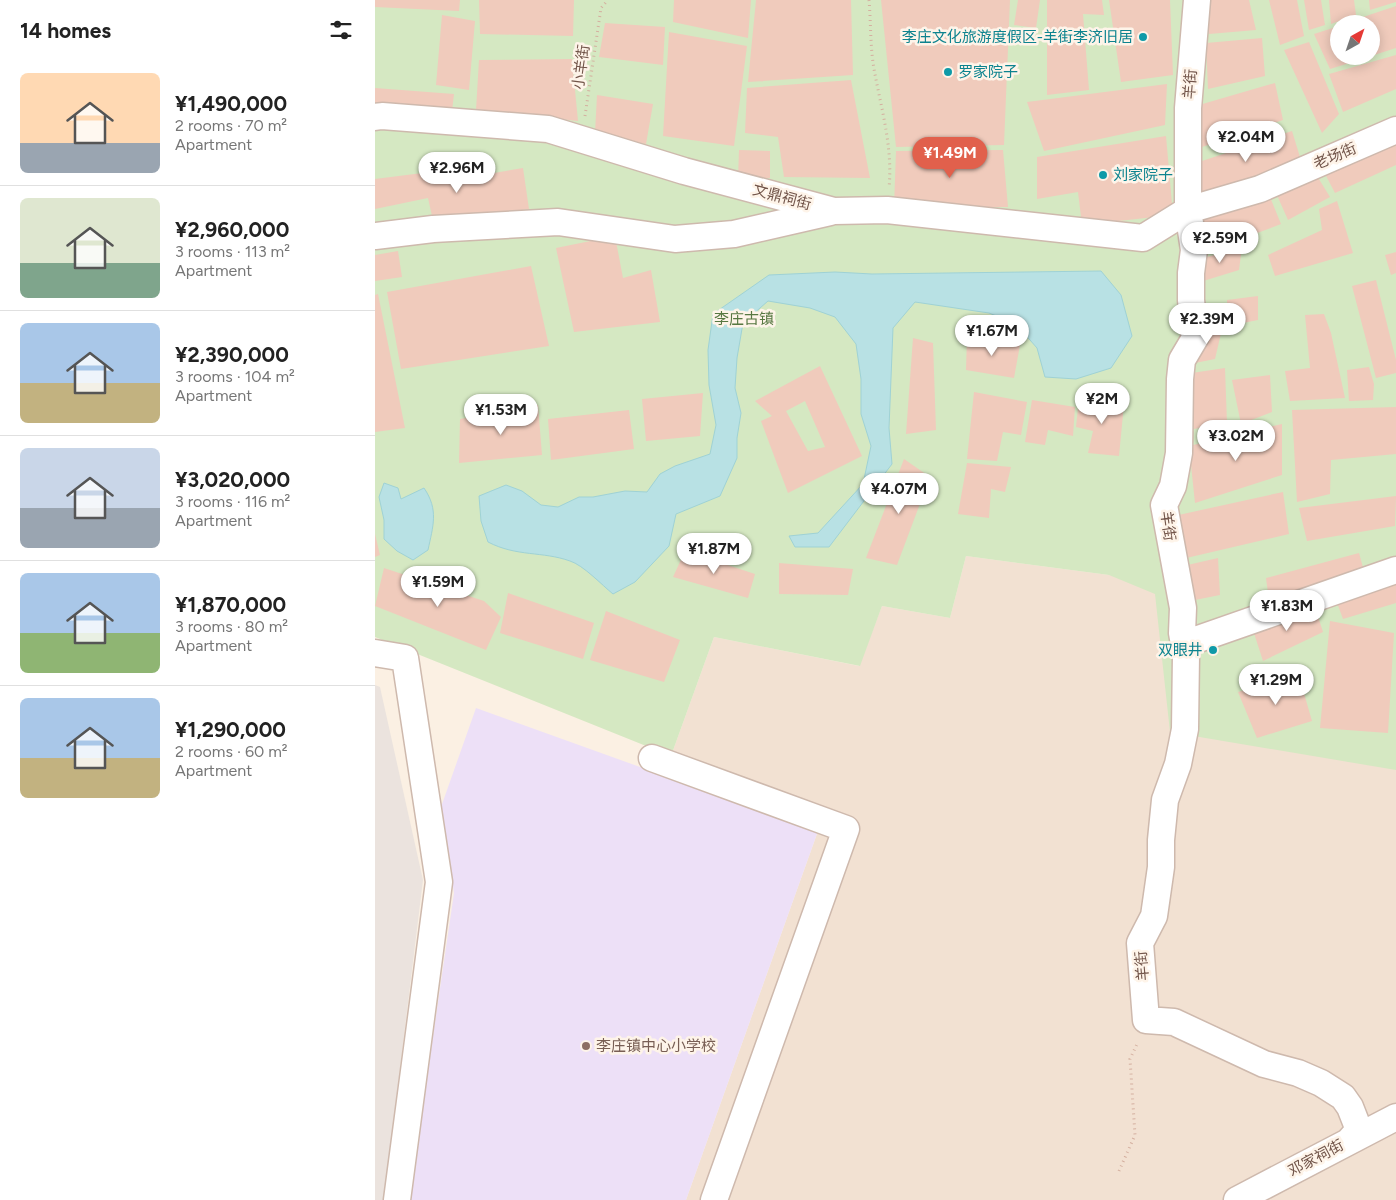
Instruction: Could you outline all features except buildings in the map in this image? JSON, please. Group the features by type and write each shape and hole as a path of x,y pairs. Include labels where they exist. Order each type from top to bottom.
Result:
{"lane":[{"name":"羊街","path":"1146,1020 1140,943 1154,916 1161,867 1165,800 1178,764 1185,729 1186,655 1182,633 1183,608 1164,506 1173,486 1179,452 1182,360 1195,338 1191,300 1191,273 1194,250 1188,210 1188,108 1197,0"},
{"name":"文鼎祠街","path":"375,117 548,129 684,171 834,211 887,210 1143,238 1188,210"},
{"name":"老场街","path":"1188,210 1260,189 1396,130"},
{"path":"375,236 433,229 558,222 675,239 734,234 834,211"},
{"path":"1184,644 1396,570"},
{"path":"375,653 405,658 439,882 397,1200"},
{"path":"652,758 846,829 714,1200"},
{"path":"1146,1020 1174,1022 1263,1064 1298,1073 1321,1083 1343,1097 1350,1107 1359,1130 1350,1140"},
{"name":"邓家祠街","path":"1237,1200 1396,1117"}],"path":[{"name":"小羊街","path":"582,139 601,8 608,0"},
{"path":"869,0 869,28 873,59 889,146 890,185 887,210"},
{"path":"1119,1171 1135,1135 1130,1059 1146,1020"}],"shaded area":[{"path":"375,0 1396,0 1396,1200 686,1200 818,831 671,756 714,637 859,666 882,606 950,618 966,556 1109,575"},
{"path":"375,685 380,687 423,880 384,1200 375,1200"},
{"name":"李庄镇中心小学校","path":"476,708 818,831 686,1200 409,1200 454,893 441,807"}],"green space":[{"name":"李庄古镇","path":"375,0 1396,0 1396,770 1170,732 1155,594 1109,575 966,556 950,618 882,606 860,666 714,637 671,756 375,637"}],"water":[{"path":"1101,271 1121,295 1132,336 1111,368 1076,379 1045,377 1037,348 1016,324 989,313 915,302 893,328 889,428 892,464 829,547 795,547 789,536 818,533 863,484 871,446 861,414 861,379 856,344 835,317 810,308 768,301 743,323 737,358 735,388 741,413 737,438 737,458 720,496 676,514 669,546 635,582 613,594 575,563 560,558 509,550 488,542 481,521 479,496 506,485 522,491 541,505 558,507 579,497 593,497 625,491 647,492 660,474 675,466 710,454 716,425 709,385 708,350 713,314 769,275 835,272 872,274"},
{"path":"384,483 398,488 401,499 424,488 429,496 432,504 433,518 428,550 413,560 397,551 384,539 384,520 379,497"}],"place":[{"name":"李庄文化旅游度假区-羊街李济旧居","path":"1143,37"},
{"name":"罗家院子","path":"948,72"},
{"name":"刘家院子","path":"1103,175"},
{"name":"双眼井","path":"1213,650"},
{"name":"李庄镇中心小学校","path":"586,1046"}]}
